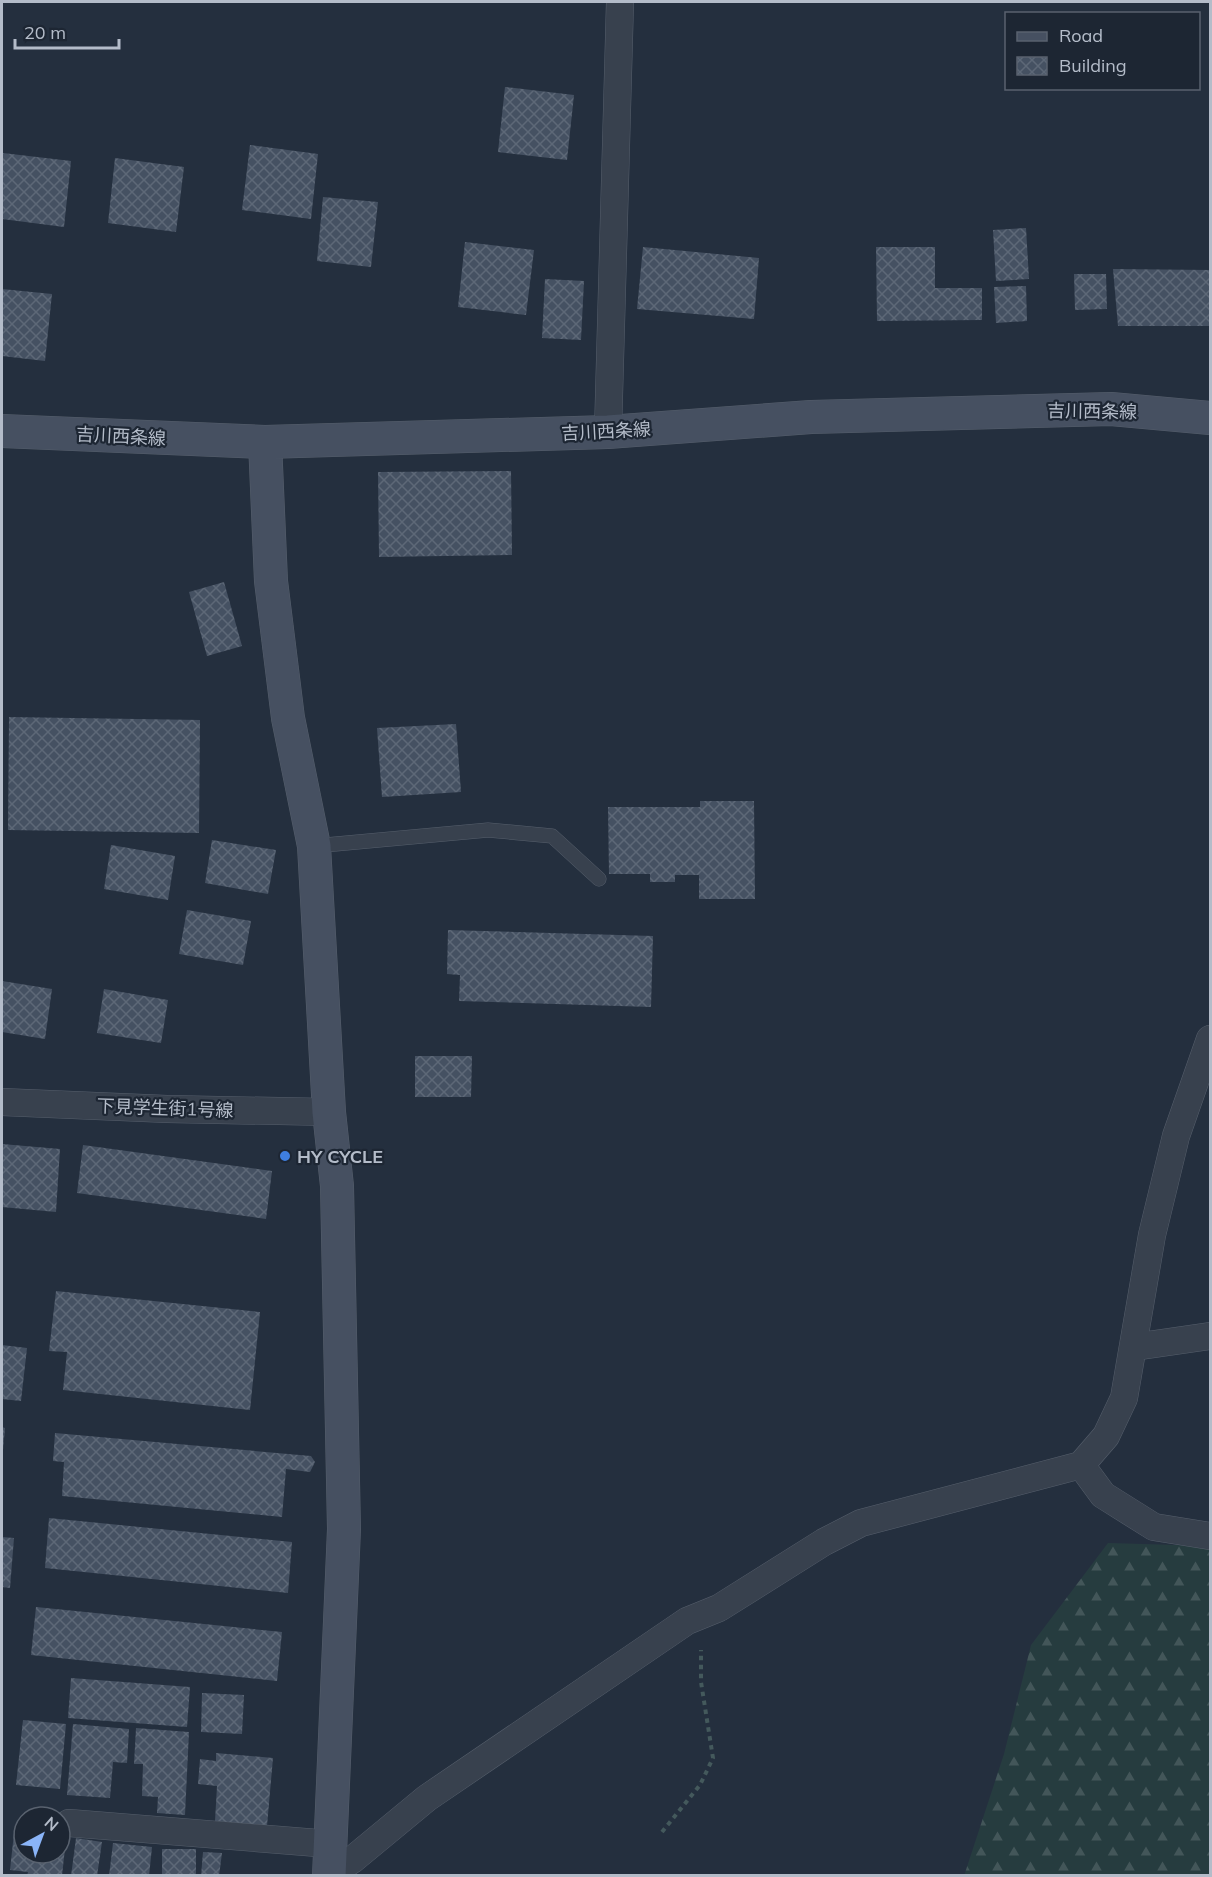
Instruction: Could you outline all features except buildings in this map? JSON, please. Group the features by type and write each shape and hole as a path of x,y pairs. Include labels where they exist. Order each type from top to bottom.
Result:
{"street":[{"path":"608,432 620,2"},
{"name":"吉川西条線","path":"2,431 265,442 608,432 811,417 1111,409 1210,418"},
{"path":"265,442 271,581 288,718 314,846 329,1112 337,1186 344,1529 328,1867"},
{"path":"72,1824 328,1867 352,1860 427,1798 687,1621 719,1608 825,1542 861,1523 1081,1465 1106,1436 1124,1398 1152,1235 1176,1136 1210,1039"},
{"name":"下見学生街1号線","path":"2,1102 167,1109 329,1112"},
{"path":"1134,1347 1210,1336"},
{"path":"1081,1465 1103,1495 1154,1527 1210,1536"}],"lane":[{"path":"314,846 488,830 552,836 599,879"}],"path":[{"path":"662,1832 700,1785 713,1758 701,1682 700,1616"}],"green space":[{"path":"1108,1543 1210,1546 1210,1875 964,1876 1004,1754 1031,1645"}],"place":[{"name":"HY CYCLE","path":"285,1156"}]}
